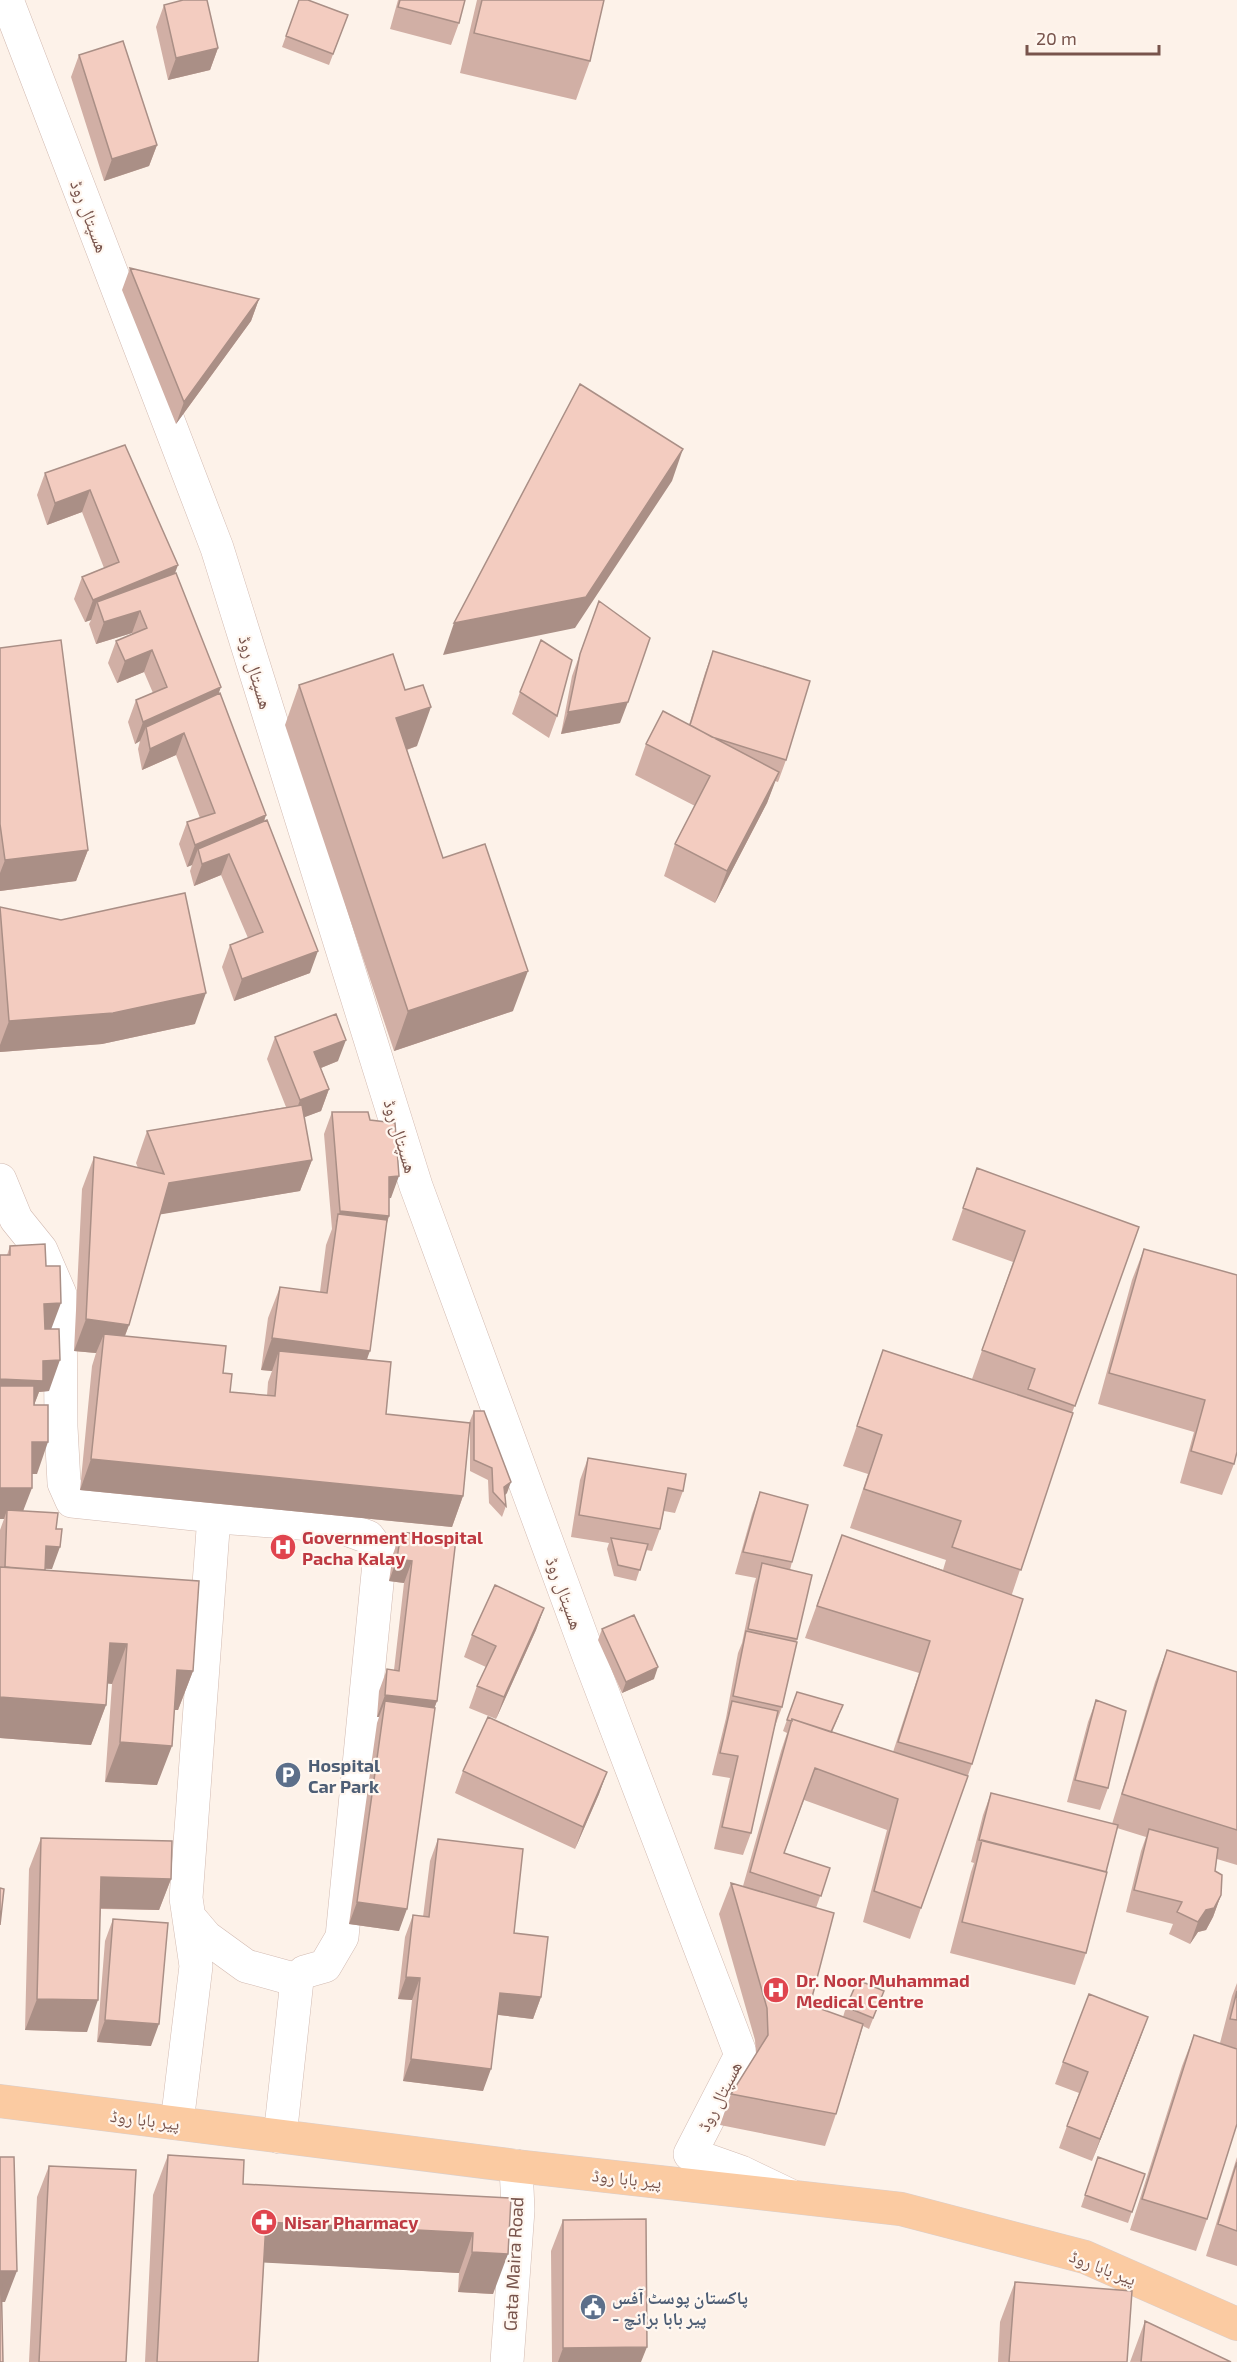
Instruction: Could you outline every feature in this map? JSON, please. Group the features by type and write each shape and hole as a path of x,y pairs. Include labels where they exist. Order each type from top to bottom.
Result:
{"main road":[{"name":"پیر بابا روڈ","path":"0,2101 516,2166 901,2209 1085,2257 1237,2324"}],"street":[{"name":"ھسپتال روڈ","path":"7,0 217,548 416,1186 588,1654 741,2055 690,2154 741,2172 793,2197"},
{"path":"0,1180 16,1219 41,1250 60,1294 61,1427 64,1483 72,1501 338,1526 368,1537 380,1553 342,1937 325,1966 304,1972 297,1980 280,2137"},
{"path":"177,2123 196,1966 186,1898 214,1516"},
{"path":"189,1917 206,1937 246,1966 297,1980"},
{"name":"Gata Maira Road","path":"507,2362 518,2210 516,2166"}],"building":[{"path":"183,0 207,0 218,48 176,58 164,5"},
{"path":"299,0 308,0 348,15 333,54 286,36"},
{"path":"400,0 465,0 459,23 398,7"},
{"path":"482,0 604,0 590,61 474,33"},
{"path":"123,41 157,145 112,159 79,55"},
{"path":"130,268 259,299 184,402"},
{"path":"580,384 683,449 586,597 454,623"},
{"path":"125,445 178,565 93,600 82,577 119,562 90,490 55,503 45,473"},
{"path":"176,573 221,687 143,722 136,700 167,687 152,650 125,661 116,641 147,628 140,611 104,622 97,602"},
{"path":"599,601 650,638 628,702 568,712 580,654"},
{"path":"61,640 88,850 5,860 0,824 0,648"},
{"path":"541,640 572,660 557,716 520,692"},
{"path":"713,651 810,681 786,760 712,737 690,725"},
{"path":"393,654 405,690 423,685 431,707 396,718 443,858 485,844 528,971 408,1011 299,685"},
{"path":"220,693 266,815 195,845 187,822 215,813 184,733 150,749 146,727"},
{"path":"663,711 779,772 727,871 675,844 710,776 646,744"},
{"path":"267,820 318,951 242,979 230,945 263,932 229,854 202,864 198,849"},
{"path":"185,893 206,993 113,1013 9,1021 0,907 61,920"},
{"path":"336,1014 346,1040 314,1052 329,1089 300,1100 275,1037"},
{"path":"302,1105 312,1160 169,1183 129,1325 86,1319 94,1157 164,1174 147,1131"},
{"path":"332,1112 368,1112 370,1120 395,1123 399,1176 389,1177 389,1216 340,1211"},
{"path":"977,1168 1139,1227 1075,1406 1028,1389 1035,1369 982,1350 1025,1231 963,1208"},
{"path":"338,1214 387,1220 370,1351 272,1338 280,1287 327,1293"},
{"path":"45,1244 46,1266 60,1266 61,1303 44,1304 45,1329 59,1329 60,1360 43,1361 43,1381 0,1379 0,1255 10,1255 10,1246"},
{"path":"1144,1249 1237,1275 1237,1452 1234,1464 1191,1451 1205,1400 1109,1373"},
{"path":"104,1334 226,1346 223,1373 232,1374 230,1392 275,1396 279,1351 391,1362 386,1414 470,1423 463,1496 91,1459"},
{"path":"883,1350 1073,1413 1021,1570 952,1547 961,1521 864,1489 882,1435 857,1426"},
{"path":"0,1386 34,1386 34,1405 48,1405 48,1442 32,1442 32,1488 0,1488"},
{"path":"474,1411 484,1411 511,1482 504,1487 506,1506 493,1492 492,1468 474,1460"},
{"path":"588,1458 686,1474 683,1491 668,1488 660,1529 579,1515"},
{"path":"760,1492 808,1505 792,1562 743,1552"},
{"path":"7,1510 58,1513 56,1529 62,1529 60,1547 46,1546 45,1570 5,1567"},
{"path":"401,1532 456,1539 437,1701 385,1695 387,1669 399,1671 412,1561 397,1559"},
{"path":"842,1535 1023,1599 972,1764 898,1742 930,1641 817,1606"},
{"path":"611,1538 648,1544 640,1570 618,1565"},
{"path":"762,1563 812,1575 797,1639 748,1629"},
{"path":"0,1567 199,1581 193,1671 177,1670 172,1746 120,1742 127,1644 110,1643 106,1705 0,1697"},
{"path":"495,1585 544,1608 504,1697 477,1686 496,1646 472,1635"},
{"path":"634,1615 658,1667 626,1682 602,1629"},
{"path":"746,1631 797,1642 782,1707 733,1696"},
{"path":"1167,1650 1237,1672 1237,1830 1122,1794"},
{"path":"797,1692 843,1705 831,1732 792,1719 792,1721 787,1720"},
{"path":"1096,1700 1126,1711 1108,1788 1075,1780"},
{"path":"385,1701 435,1708 407,1909 357,1902"},
{"path":"732,1701 778,1711 751,1833 722,1827 738,1756 720,1753"},
{"path":"488,1717 607,1772 583,1827 463,1771"},
{"path":"792,1719 968,1776 921,1908 874,1891 898,1799 815,1768 784,1853 830,1868 821,1896 750,1872"},
{"path":"991,1793 1118,1825 1106,1872 979,1840"},
{"path":"1149,1829 1218,1848 1215,1871 1222,1875 1221,1895 1214,1908 1206,1910 1198,1922 1177,1912 1182,1902 1134,1890"},
{"path":"41,1838 172,1841 171,1879 101,1877 98,2000 37,1999"},
{"path":"438,1839 523,1849 514,1933 548,1937 541,1997 500,1993 491,2069 411,2059 420,1978 406,1977 413,1915 429,1917"},
{"path":"982,1840 1107,1872 1086,1953 962,1922"},
{"name":"Dr. Noor Muhammad Medical Centre","path":"731,1883 834,1913 810,2005 863,2024 836,2114 731,2094 768,2035 767,2008"},
{"path":"0,1888 4,1889 0,1925"},
{"path":"113,1919 168,1923 159,2024 105,2020"},
{"path":"858,1980 884,1991 873,2018 846,2007"},
{"path":"1237,1991 1237,2020 1230,2019"},
{"path":"1089,1994 1148,2017 1100,2139 1067,2126 1088,2072 1063,2062"},
{"path":"1194,2035 1237,2049 1237,2124 1207,2219 1142,2199"},
{"path":"168,2155 244,2160 243,2184 511,2198 508,2254 472,2252 473,2233 266,2222 258,2362 157,2362"},
{"path":"0,2157 14,2157 17,2271 1,2271 3,2362 0,2362"},
{"path":"1098,2157 1145,2174 1132,2212 1085,2195"},
{"path":"1237,2162 1237,2231 1218,2224"},
{"path":"49,2166 136,2170 126,2362 39,2362"},
{"name":"پاکستان پوسٹ آفس - پیر بابا برانچ","path":"646,2219 647,2347 563,2348 563,2220"},
{"path":"1015,2282 1132,2291 1127,2362 1009,2362"},
{"path":"1145,2321 1231,2362 1141,2362"}],"place":[{"name":"Government Hospital Pacha Kalay","path":"283,1547"},
{"name":"Hospital Car Park","path":"288,1775"},
{"name":"Dr. Noor Muhammad Medical Centre","path":"776,1990"},
{"name":"Nisar Pharmacy","path":"264,2222"},
{"name":"پاکستان پوسٹ آفس - پیر بابا برانچ","path":"593,2307"}]}
